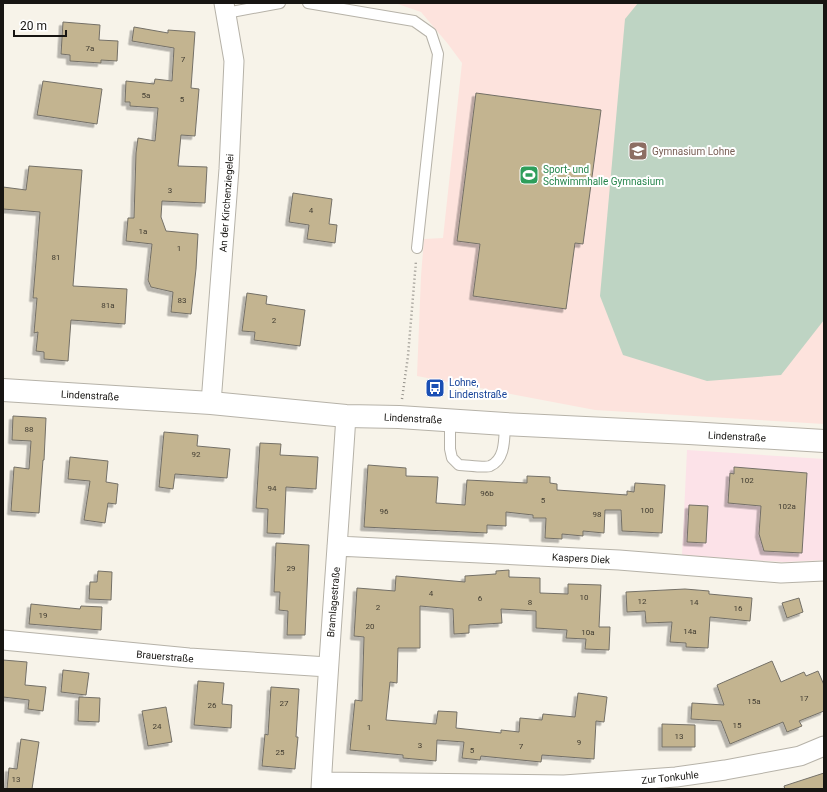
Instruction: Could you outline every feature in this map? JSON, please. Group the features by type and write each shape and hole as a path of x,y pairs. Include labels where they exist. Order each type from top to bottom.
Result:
{"street":[{"name":"An der Kirchenziegelei","path":"211,403 229,169 234,61 225,8"},
{"name":"Lindenstraße","path":"3,390 211,403 346,416 399,417 824,441"},
{"name":"Bramlagestraße","path":"321,785 346,416"},
{"name":"Kaspers Diek","path":"338,546 619,560 781,573 824,571"},
{"name":"Brauerstraße","path":"3,640 189,658 328,666"},
{"name":"Zur Tonkuhle","path":"321,785 564,785 676,777 725,770 800,756 824,746"}],"lane":[{"path":"225,8 280,3"},
{"path":"308,3 414,21 431,33 438,54 417,248"},
{"path":"450,420 450,449 452,458 459,465 489,466 497,461 503,451 505,424"}],"path":[{"path":"399,417 408,356 417,248"}],"shaded area":[{"name":"Gymnasium Lohne","path":"395,3 824,3 824,424 595,410 417,376 424,239 443,238 462,63 421,12"},
{"path":"687,450 824,459 824,560 784,562 682,555"}],"green space":[{"path":"638,3 824,3 824,320 781,375 707,381 623,355 600,296 625,19"}],"building":[{"path":"63,22 100,25 99,40 118,41 117,61 101,60 101,63 70,61 70,55 61,54"},
{"path":"134,27 168,33 168,30 195,32 191,88 199,89 195,136 181,135 178,166 207,167 205,203 162,201 161,217 166,231 198,234 191,314 171,312 173,292 151,287 148,280 152,244 126,241 128,218 134,218 136,153 138,138 155,141 158,108 130,106 130,102 125,102 126,81 154,84 155,79 172,81 174,48 132,41"},
{"path":"43,81 102,89 97,124 37,115"},
{"name":"Sport- und Schwimmhalle Gymnasium","path":"476,93 601,110 583,244 575,243 566,309 473,296 480,244 457,241"},
{"path":"29,166 82,170 73,286 127,289 125,324 71,320 68,361 44,359 44,352 36,351 38,332 34,333 37,298 33,298 40,212 3,209 3,187 26,190"},
{"path":"293,193 332,199 329,224 337,225 335,243 307,239 309,225 289,222"},
{"path":"247,293 267,296 266,304 305,310 300,346 254,340 255,332 242,331"},
{"path":"13,416 46,418 39,513 11,511 14,467 29,469 31,441 12,440"},
{"path":"164,432 198,435 197,446 230,449 227,478 175,474 173,489 159,487"},
{"path":"260,443 281,444 280,455 318,457 316,489 286,487 284,534 267,533 268,509 256,508"},
{"path":"70,457 108,461 106,482 118,484 116,504 108,503 105,523 84,520 90,481 68,479"},
{"path":"368,465 406,468 406,476 438,477 436,503 465,505 467,480 527,483 527,476 550,477 550,483 557,484 557,490 627,495 627,491 634,492 635,483 665,485 662,533 622,531 621,510 605,510 604,533 583,531 583,536 562,534 562,539 545,538 546,518 533,518 533,515 506,512 506,526 487,525 487,533 364,527"},
{"path":"734,467 807,473 802,553 764,551 759,534 761,506 728,503 730,473 734,474"},
{"path":"689,505 708,506 706,543 687,542"},
{"path":"276,543 309,545 305,635 287,635 288,611 279,610 280,592 274,592"},
{"path":"509,570 509,577 540,578 540,593 568,594 568,584 601,585 599,627 610,627 609,650 585,649 586,639 566,638 567,630 536,628 536,611 501,609 502,623 469,625 469,633 454,634 453,609 420,606 420,648 398,648 397,683 390,682 386,720 436,724 438,711 457,712 456,728 501,733 501,730 519,732 520,718 542,720 543,714 575,717 578,693 607,697 604,722 596,721 594,759 542,755 541,762 481,756 480,760 462,758 464,742 437,740 436,761 403,758 403,755 350,750 355,700 362,701 364,637 354,636 357,588 395,591 396,576 465,582 465,576 496,574 496,571"},
{"path":"98,571 112,572 111,600 89,599 90,582 97,582"},
{"path":"685,589 709,591 709,594 752,598 750,621 710,617 708,648 686,647 686,643 670,642 672,622 646,623 645,611 627,612 626,592"},
{"path":"799,598 803,612 787,618 782,603"},
{"path":"31,604 80,609 81,606 102,607 101,630 29,624"},
{"path":"3,660 27,662 25,685 46,687 43,711 28,709 29,700 3,697"},
{"path":"772,661 781,682 804,672 806,676 818,671 824,685 824,711 799,721 802,726 787,732 783,722 730,744 721,721 691,719 692,703 724,705 717,685"},
{"path":"63,670 89,673 86,695 61,692"},
{"path":"198,681 224,683 222,704 232,705 231,728 194,725"},
{"path":"271,687 299,689 296,737 298,737 295,769 262,766 265,734 268,735"},
{"path":"79,697 100,698 99,722 78,721"},
{"path":"166,707 172,742 148,746 142,711"},
{"path":"662,724 695,725 695,747 662,747"},
{"path":"21,739 39,742 32,789 7,789 9,768 17,769"},
{"path":"824,773 824,789 785,789 784,786"}],"place":[{"name":"Gymnasium Lohne","path":"638,151"},
{"name":"Sport- und Schwimmhalle Gymnasium","path":"529,175"},
{"name":"Lohne, Lindenstraße","path":"435,388"}]}
